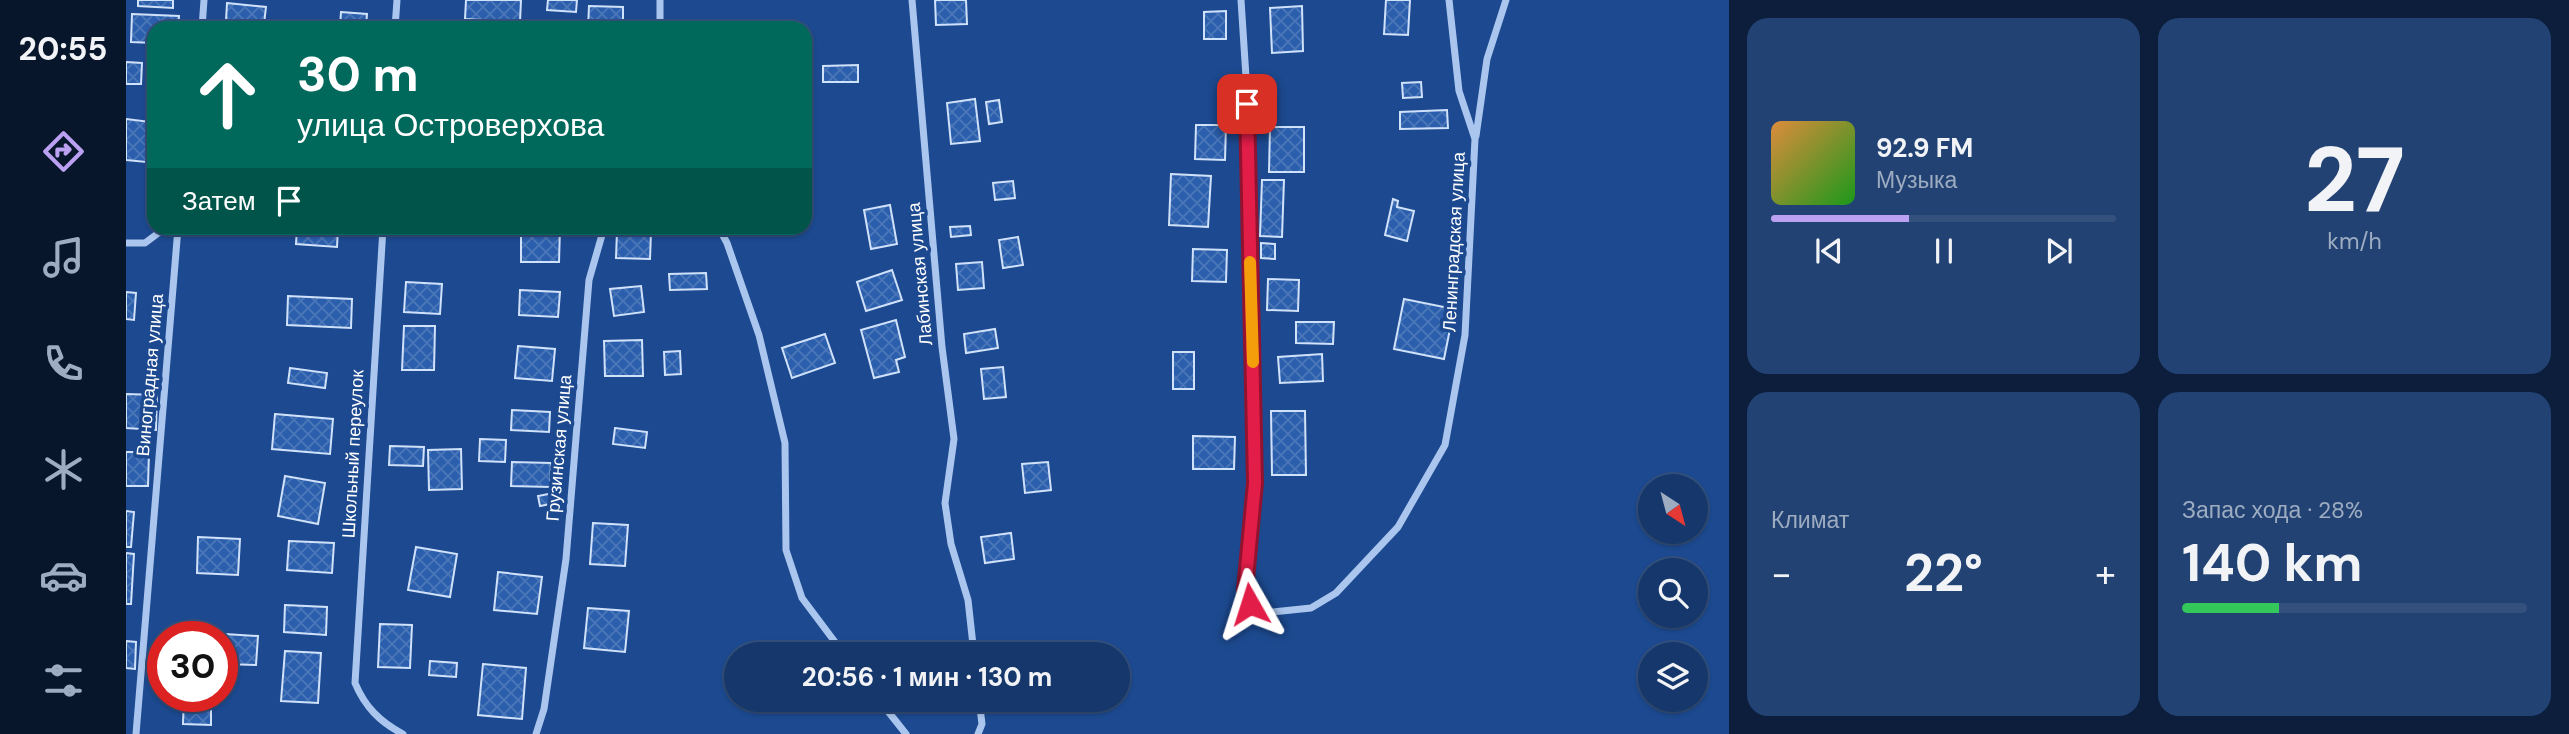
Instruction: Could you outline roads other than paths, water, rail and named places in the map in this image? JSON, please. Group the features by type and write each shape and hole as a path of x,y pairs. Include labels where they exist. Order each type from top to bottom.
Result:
{"street":[{"path":"202,21 204,0"},
{"path":"396,21 397,0"},
{"path":"660,0 660,21"},
{"name":"Лабинская улица","path":"912,0 942,347 954,439 945,503 951,544 968,600 973,642"},
{"name":"Ленинградская улица","path":"1241,0 1246,77 1255,483 1245,590 1250,604 1263,613 1311,608 1336,593 1398,527 1445,445 1465,335 1475,139 1459,91 1449,0"},
{"path":"1475,139 1487,59 1506,0"},
{"path":"126,243 145,243 156,235"},
{"name":"Виноградная улица","path":"136,734 177,235"},
{"name":"Школьный переулок","path":"383,235 355,683 361,698 376,716 403,734"},
{"name":"Грузинская улица","path":"536,734 544,709 547,672 566,559 589,279 602,235"},
{"path":"723,235 759,335 785,443 786,550 802,598 835,642"},
{"path":"889,712 906,734"},
{"path":"978,734 982,724 980,712"}]}
